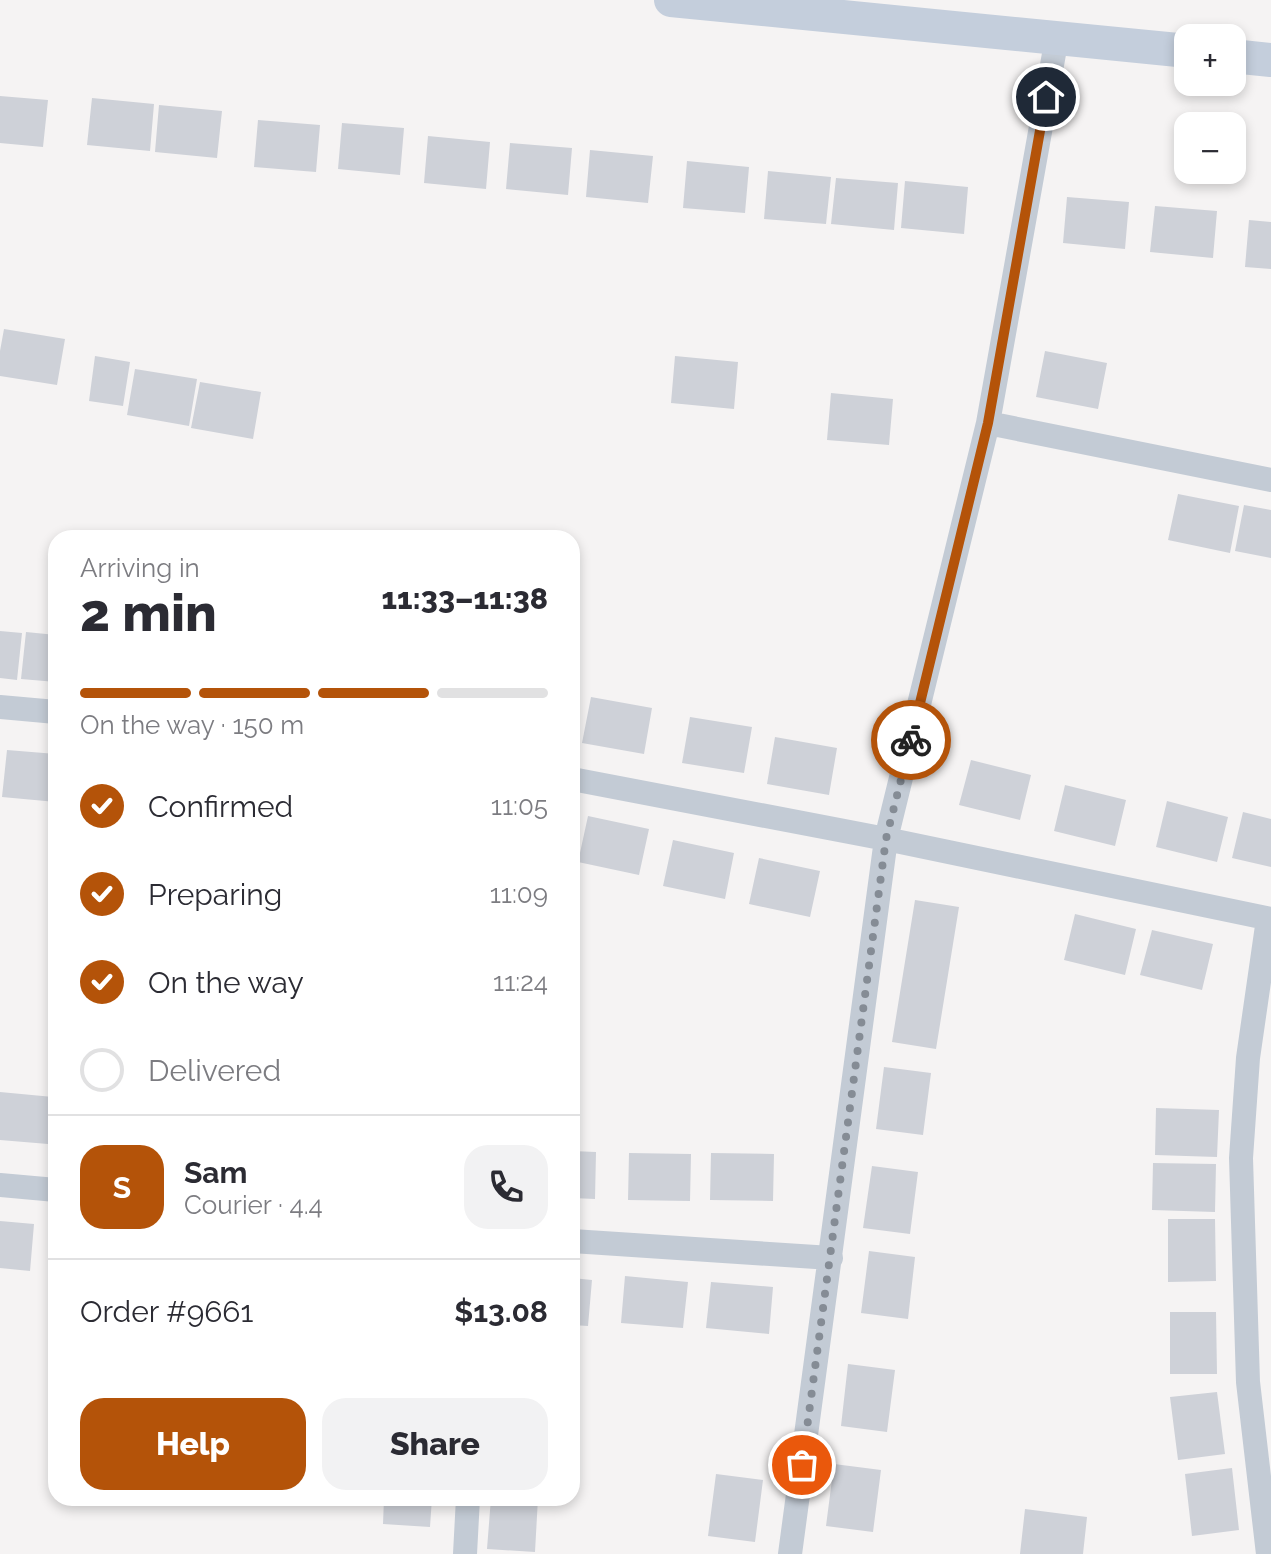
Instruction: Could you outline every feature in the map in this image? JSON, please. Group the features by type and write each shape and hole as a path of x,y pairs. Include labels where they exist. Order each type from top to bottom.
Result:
{"street":[{"path":"671,0 1174,50"},
{"path":"790,1554 886,839 988,423 1057,37"},
{"path":"1246,57 1271,60"},
{"path":"988,423 1271,480"},
{"path":"0,707 48,711"},
{"path":"580,781 886,839 1270,919 1248,1058 1241,1158 1248,1382 1268,1554"},
{"path":"0,1185 48,1189"},
{"path":"580,1242 831,1258"},
{"path":"465,1554 468,1506"}],"building":[{"path":"0,96 48,100 43,147 0,143"},
{"path":"92,98 154,104 150,151 87,145"},
{"path":"159,105 222,111 217,158 155,152"},
{"path":"258,120 320,125 316,172 254,167"},
{"path":"342,123 404,128 400,175 338,169"},
{"path":"428,136 490,142 486,189 424,183"},
{"path":"510,143 572,148 568,195 506,189"},
{"path":"590,150 653,156 648,203 586,197"},
{"path":"687,161 749,167 745,213 683,208"},
{"path":"768,171 831,177 826,224 764,219"},
{"path":"836,178 898,183 894,230 831,224"},
{"path":"905,181 968,187 964,234 901,228"},
{"path":"1067,197 1129,202 1125,249 1063,243"},
{"path":"1155,206 1217,211 1213,258 1150,252"},
{"path":"1249,220 1271,222 1271,269 1245,267"},
{"path":"4,329 65,339 57,385 0,376"},
{"path":"1045,351 1107,363 1098,409 1036,397"},
{"path":"95,356 130,362 123,406 89,401"},
{"path":"675,356 738,362 734,409 671,403"},
{"path":"135,369 197,379 189,426 127,415"},
{"path":"200,382 261,392 253,439 191,428"},
{"path":"831,393 893,399 889,445 827,440"},
{"path":"1178,494 1239,506 1230,553 1168,540"},
{"path":"1244,505 1271,510 1271,558 1235,551"},
{"path":"0,631 22,633 17,680 0,678"},
{"path":"26,632 48,634 48,681 21,679"},
{"path":"591,697 652,708 644,754 582,743"},
{"path":"690,717 752,727 744,773 682,763"},
{"path":"775,737 837,748 829,795 767,784"},
{"path":"7,750 48,753 48,801 2,797"},
{"path":"971,760 1031,775 1020,820 959,805"},
{"path":"1065,785 1126,800 1115,846 1054,831"},
{"path":"1167,801 1228,817 1217,862 1156,847"},
{"path":"1243,812 1271,819 1271,867 1232,858"},
{"path":"588,816 649,829 639,875 580,862"},
{"path":"673,840 734,853 725,899 663,886"},
{"path":"759,858 820,871 810,917 749,904"},
{"path":"915,900 959,907 936,1049 892,1042"},
{"path":"1075,914 1136,929 1125,975 1064,960"},
{"path":"1152,930 1213,944 1202,990 1140,975"},
{"path":"884,1067 931,1073 923,1135 876,1129"},
{"path":"0,1092 48,1097 48,1144 0,1140"},
{"path":"1156,1108 1219,1110 1217,1157 1155,1155"},
{"path":"580,1151 596,1152 595,1199 580,1198"},
{"path":"629,1153 691,1154 690,1201 628,1200"},
{"path":"711,1153 774,1154 773,1201 710,1200"},
{"path":"1153,1163 1216,1164 1215,1212 1152,1210"},
{"path":"872,1166 918,1172 910,1234 863,1228"},
{"path":"1168,1219 1215,1219 1216,1281 1168,1282"},
{"path":"0,1221 34,1224 30,1271 0,1268"},
{"path":"869,1251 915,1257 908,1319 861,1313"},
{"path":"625,1276 688,1282 683,1328 621,1323"},
{"path":"580,1279 592,1280 588,1326 580,1326"},
{"path":"711,1282 773,1287 769,1334 706,1328"},
{"path":"1170,1312 1216,1312 1217,1374 1170,1374"},
{"path":"848,1364 895,1370 887,1432 841,1426"},
{"path":"1217,1392 1225,1454 1178,1460 1170,1397"},
{"path":"834,1464 881,1470 873,1532 826,1526"},
{"path":"1232,1468 1239,1530 1192,1536 1185,1474"},
{"path":"716,1474 763,1480 755,1542 708,1536"},
{"path":"384,1506 431,1506 430,1527 383,1524"},
{"path":"490,1506 538,1506 535,1552 487,1549"},
{"path":"1025,1509 1087,1517 1083,1554 1020,1554"}],"way so far":[{"path":"802,1465 886,839 911,740"}],"route":[{"path":"911,740 988,423 1046,97"}]}
